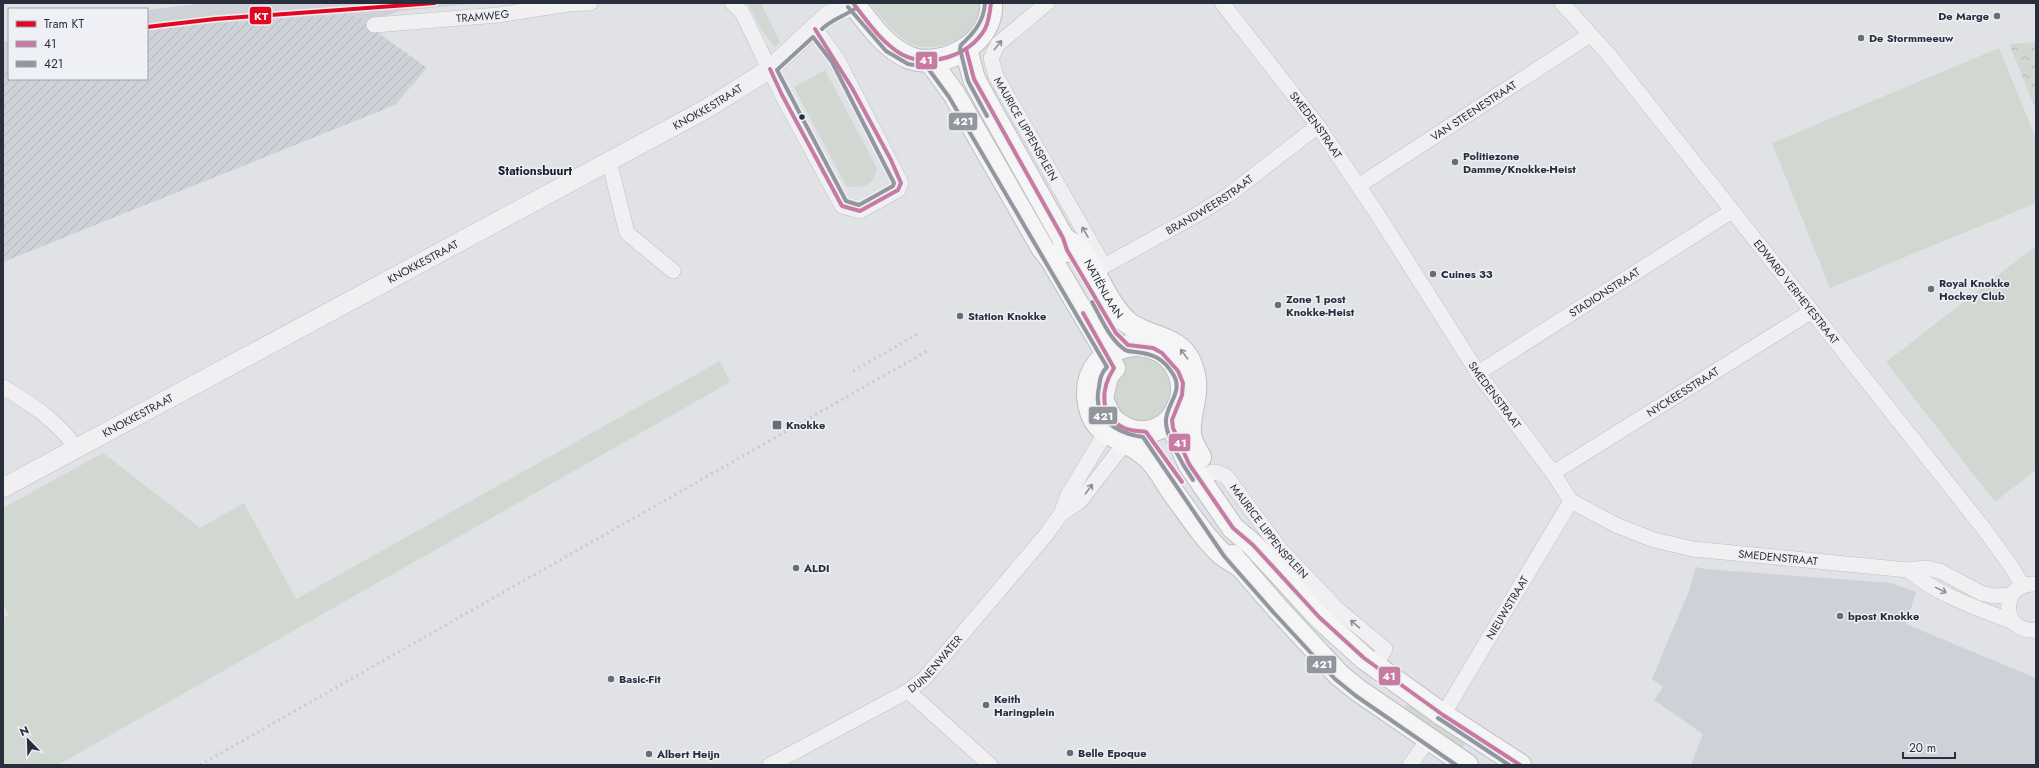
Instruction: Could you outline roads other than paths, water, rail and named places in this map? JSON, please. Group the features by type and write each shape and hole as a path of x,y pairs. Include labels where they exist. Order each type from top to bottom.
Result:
{"main road":[{"path":"853,3 890,46 910,58 930,61 948,57 966,49 976,40 985,26 991,8 991,3"},
{"name":"NATIËNLAAN","path":"966,49 974,79 1063,238 1067,250 1116,333 1128,345"},
{"path":"930,61 939,70 954,94 1043,249 1051,259 1100,362 1114,368 1107,376 1103,387 1102,399 1112,419 1162,453 1198,508 1241,566 1339,675 1428,740 1467,765"},
{"name":"NATIËNLAAN","path":"1063,238 1099,269 1117,309 1127,322 1173,343 1183,351 1190,362 1195,380 1196,398 1190,425 1190,436 1210,473"},
{"path":"1172,420 1154,431 1137,435 1104,432 1094,419 1089,406 1088,395 1090,378 1100,362 1116,348 1128,345 1153,348 1162,353 1178,371 1182,383 1182,395 1172,420 1173,428 1189,464 1233,528 1253,545 1320,616 1364,658 1443,714 1520,765"},
{"path":"1210,473 1229,508 1253,545"}],"street":[{"name":"TRAMWEG","path":"374,25 498,15 568,4 590,3"},
{"path":"732,3 742,12 782,95 842,206 860,211 898,190 902,183 882,142 837,59 815,29"},
{"name":"KNOKKESTRAAT","path":"3,488 712,106 770,69 815,29 829,9 844,9 853,3"},
{"name":"MAURICE LIPPENSPLEIN","path":"1046,3 998,44 991,58 996,76 1099,269"},
{"name":"SMEDENSTRAAT","path":"1222,3 1318,126 1478,374 1552,473 1571,501 1616,525 1654,540 1692,549 1908,570 1926,568 1940,571 1981,593 1993,596 2023,588"},
{"name":"EDWARD VERHEYESTRAAT","path":"1562,3 1609,55 1991,538 2023,588"},
{"name":"VAN STEENESTRAAT","path":"1358,186 1590,35"},
{"name":"BRANDWEERSTRAAT","path":"1099,269 1198,214 1230,194 1318,126"},
{"path":"609,161 627,233 672,271"},
{"name":"STADIONSTRAAT","path":"1478,374 1732,212"},
{"name":"NYCKEESSTRAAT","path":"1552,473 1812,311"},
{"path":"3,387 41,411 65,433 76,448"},
{"name":"DUINENWATER","path":"770,765 908,691 924,679 1045,536 1061,514 1068,495 1100,442 1104,432"},
{"name":"DUINENWATER","path":"1061,514 1080,501 1118,452 1137,435"},
{"name":"MAURICE LIPPENSPLEIN","path":"1210,473 1216,472 1226,476 1281,550 1337,609 1385,649 1375,666"},
{"name":"NIEUWSTRAAT","path":"1443,714 1571,501"},
{"path":"1908,570 1920,580 1974,606 2013,622 2021,628 2036,630"},
{"path":"2013,622 2008,608 2023,588"},
{"path":"908,691 990,765"},
{"path":"1410,765 1428,740"}],"railway":[{"path":"853,371 918,334"},
{"path":"200,765 929,350"}],"tram line":[{"name":"KT","path":"148,27 215,19 435,3"}],"place":[{"name":"De Marge","path":"1997,16"},
{"name":"De Stormmeeuw","path":"1861,38"},
{"name":"Politiezone Damme/Knokke-Heist","path":"1455,162"},
{"name":"Cuines 33","path":"1433,274"},
{"name":"Royal Knokke Hockey Club","path":"1931,289"},
{"name":"Zone 1 post Knokke-Heist","path":"1278,305"},
{"name":"Station Knokke","path":"960,316"},
{"name":"Knokke","path":"777,425"},
{"name":"ALDI","path":"796,568"},
{"name":"bpost Knokke","path":"1840,616"},
{"name":"Basic-Fit","path":"611,679"},
{"name":"Keith Haringplein","path":"986,705"},
{"name":"Belle Epoque","path":"1070,753"},
{"name":"Albert Heijn","path":"649,754"}],"district":[{"name":"Stationsbuurt","path":"535,171"}]}
